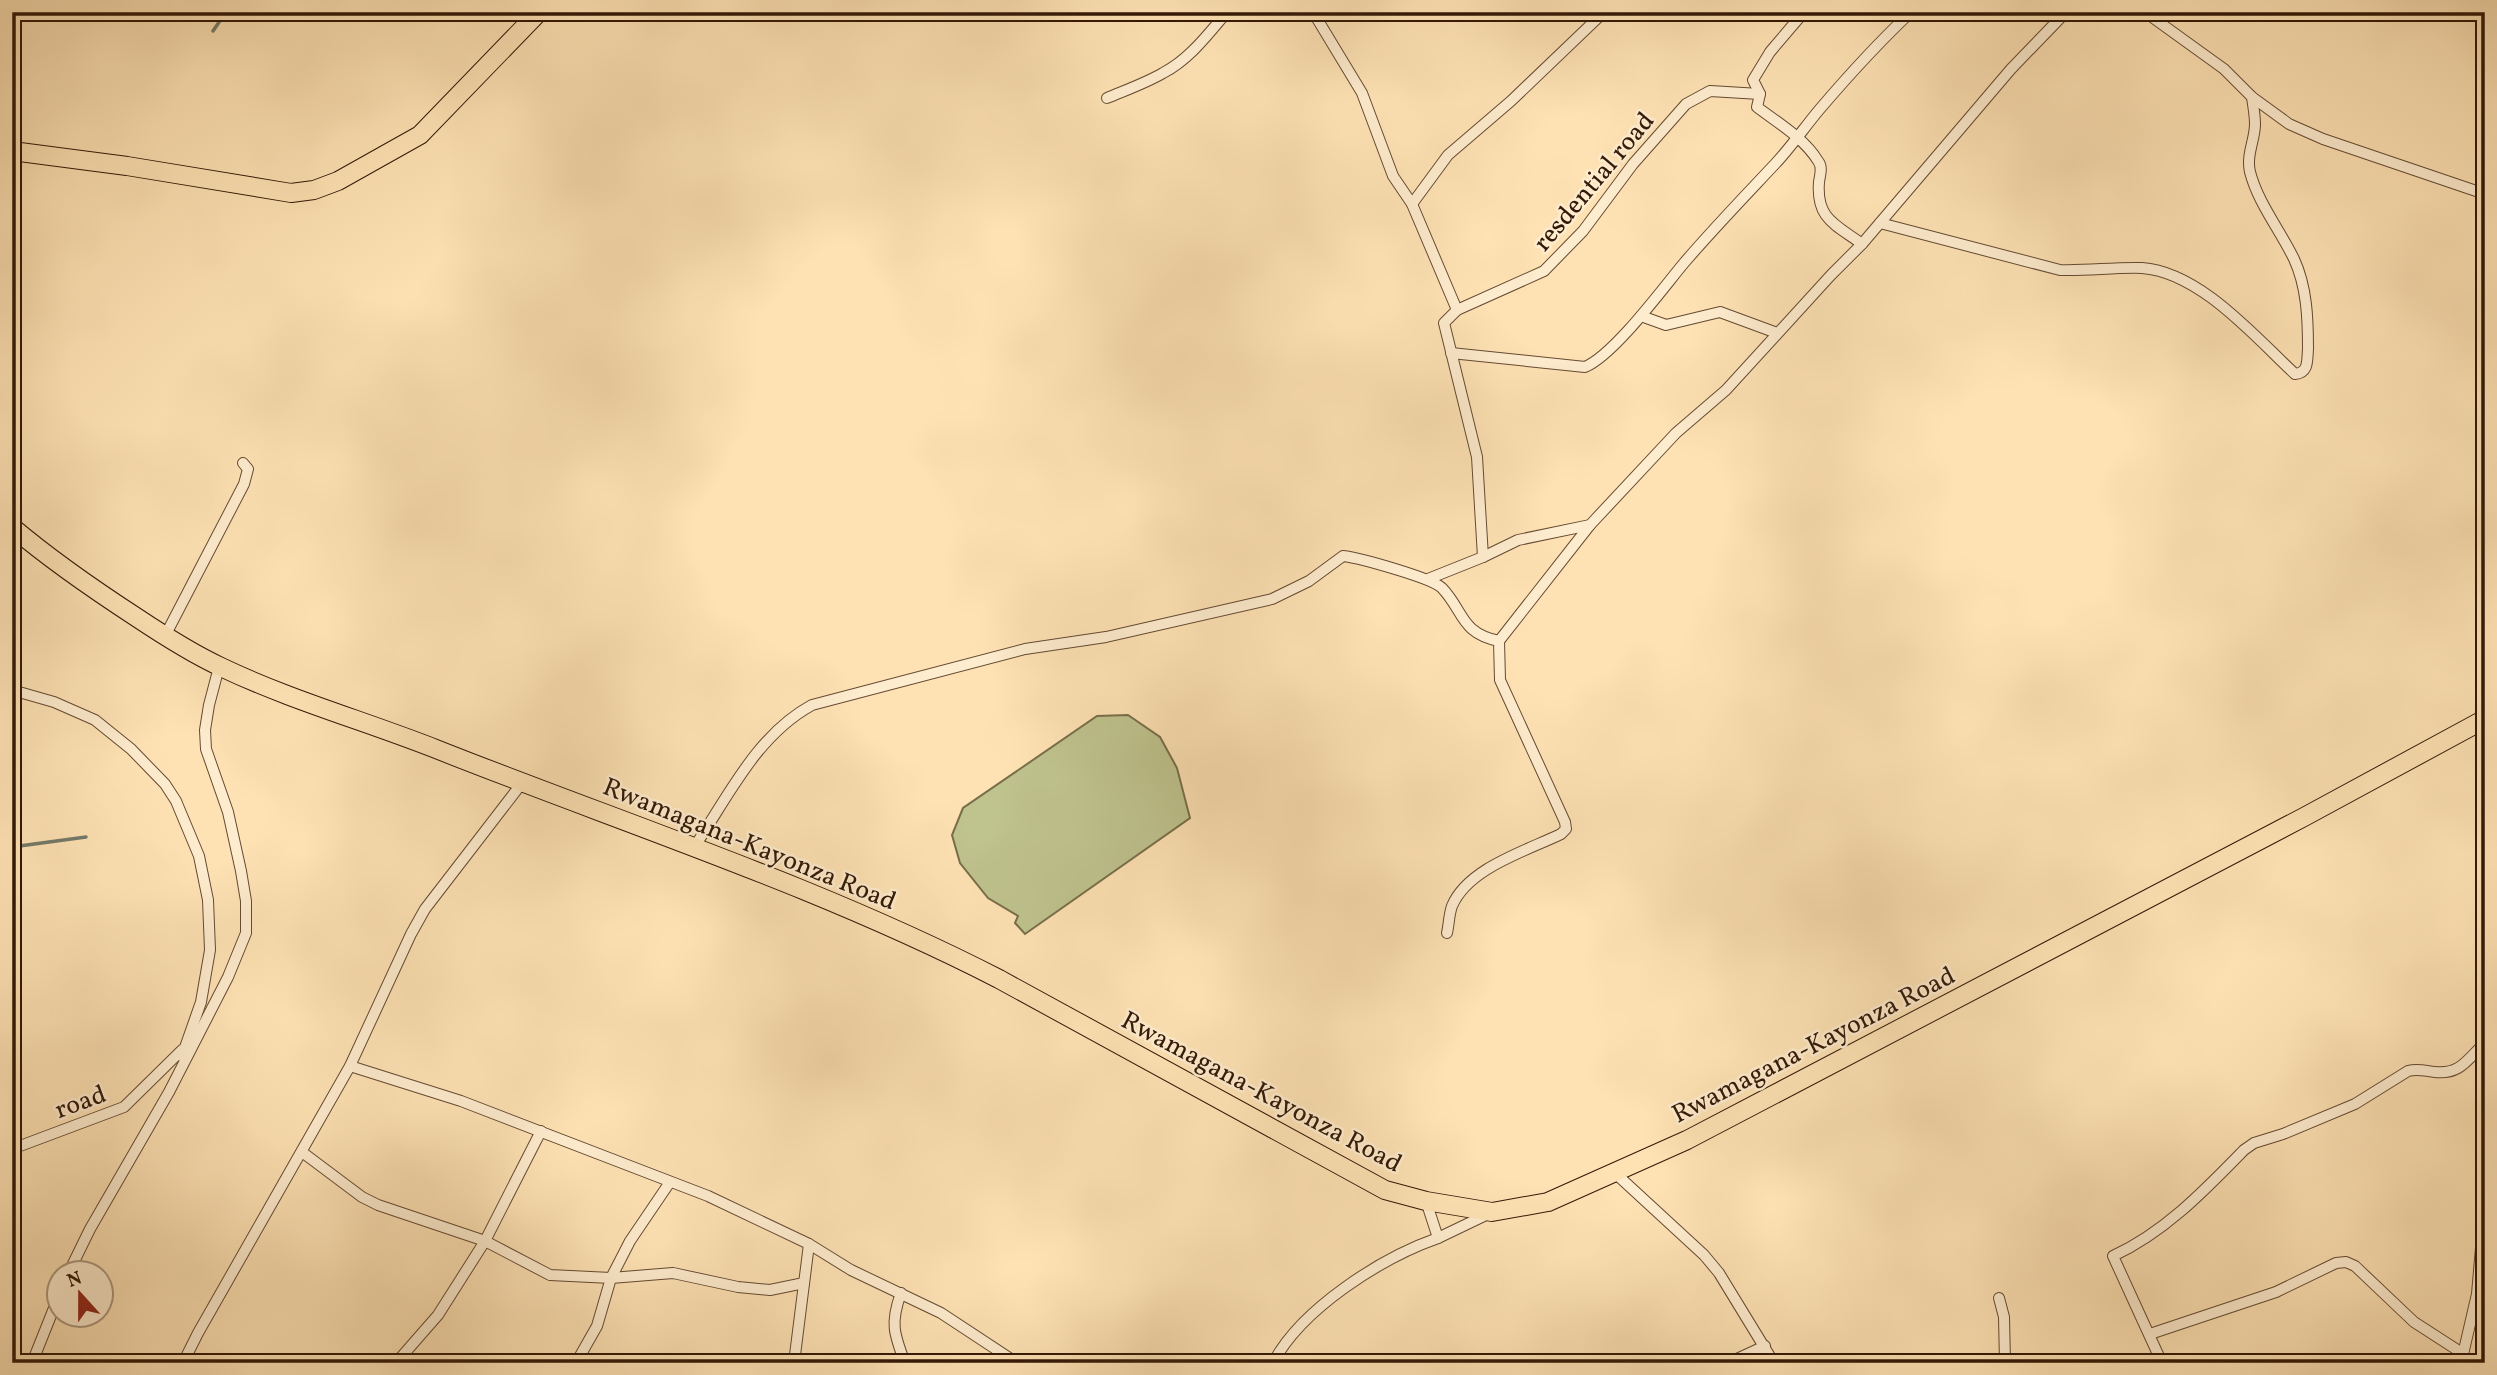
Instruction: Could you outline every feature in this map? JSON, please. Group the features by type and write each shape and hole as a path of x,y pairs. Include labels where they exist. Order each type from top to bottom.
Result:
{"highway":[{"path":"12,151 127,166 278,191 314,190 338,181 420,135 539,12"},
{"name":"Rwamagana-Kayonza Road","path":"12,527 79,580 165,636 219,667 695,846 840,904 949,953 1385,1190 1426,1201 1492,1212 1548,1202 1700,1133 2304,817 2485,719"}],"street":[{"path":"1107,98 1163,74 1181,62 1227,12"},
{"path":"1313,12 1362,93 1393,176 1412,204 1457,310 1444,323 1477,457 1483,557"},
{"path":"1412,204 1448,155 1511,101 1604,12"},
{"path":"1804,12 1783,35 1753,80 1760,94 1757,107 1797,137 1819,161 1821,209 1862,244"},
{"path":"1451,353 1585,367 1597,361 1641,316 1686,261 1880,41 1911,12"},
{"path":"1447,933 1451,908 1470,880 1566,829 1542,768 1500,680 1499,641 1590,525 1676,433 1726,390 1862,244 2011,69 2066,12"},
{"path":"2145,12 2224,69 2252,97 2290,124 2323,139 2485,194"},
{"name":"resdential road","path":"1457,310 1544,271 1583,230 1633,164 1686,104 1710,91 1760,94"},
{"path":"1880,223 1943,237 2060,270 2141,268 2161,272 2191,284 2229,314 2295,374 2301,374 2306,369 2308,360 2308,318 2303,283 2295,260 2249,170 2249,152 2255,125 2252,97"},
{"path":"1641,316 1666,325 1720,312 1777,333"},
{"path":"165,636 244,484 247,469 243,463"},
{"path":"1428,579 1518,540 1590,525"},
{"path":"695,846 728,793 776,730 787,719 812,705 1025,649 1107,636 1272,599 1309,581 1343,556 1428,579 1441,587 1462,620 1482,638 1499,641"},
{"path":"74,1260 143,1139 234,966 247,924 246,901 228,812 206,749 205,730 219,667"},
{"path":"12,690 54,702 95,720 131,749 176,801 199,856 208,900 210,950 201,1002 182,1050 181,1065"},
{"path":"183,1363 350,1066 425,909 522,783"},
{"path":"2162,1363 2113,1256 2172,1219 2254,1143 2354,1104 2408,1071 2417,1069 2451,1073 2464,1066 2485,1043"},
{"name":"road","path":"12,1149 124,1107 182,1050"},
{"path":"350,1066 461,1101 708,1196 809,1244 851,1270 941,1313 1017,1363"},
{"path":"396,1363 438,1315 485,1241 541,1131"},
{"path":"302,1152 370,1201 485,1241 550,1276 611,1278 673,1273 738,1287 770,1290 804,1283"},
{"path":"1615,1173 1704,1255 1719,1273 1774,1363"},
{"path":"576,1363 597,1326 611,1278 630,1241 670,1182"},
{"path":"1426,1201 1438,1238"},
{"path":"2150,1334 2257,1299 2327,1266 2346,1262 2355,1266 2414,1322 2462,1358 2481,1292 2485,1201"},
{"path":"1273,1363 1307,1317 1348,1285 1423,1244 1492,1212"},
{"path":"794,1363 809,1244"},
{"path":"901,1293 893,1323 895,1338 905,1363"},
{"path":"1999,1298 2004,1317 2005,1363"},
{"path":"32,1363 46,1328"},
{"path":"1728,1363 1765,1346"}],"green space":[{"path":"1128,715 1160,737 1177,768 1190,818 1025,934 1015,923 1018,916 988,898 960,863 952,835 963,808 1097,716"}],"waterway":[{"path":"213,31 226,12"},
{"path":"12,847 86,837"}]}
